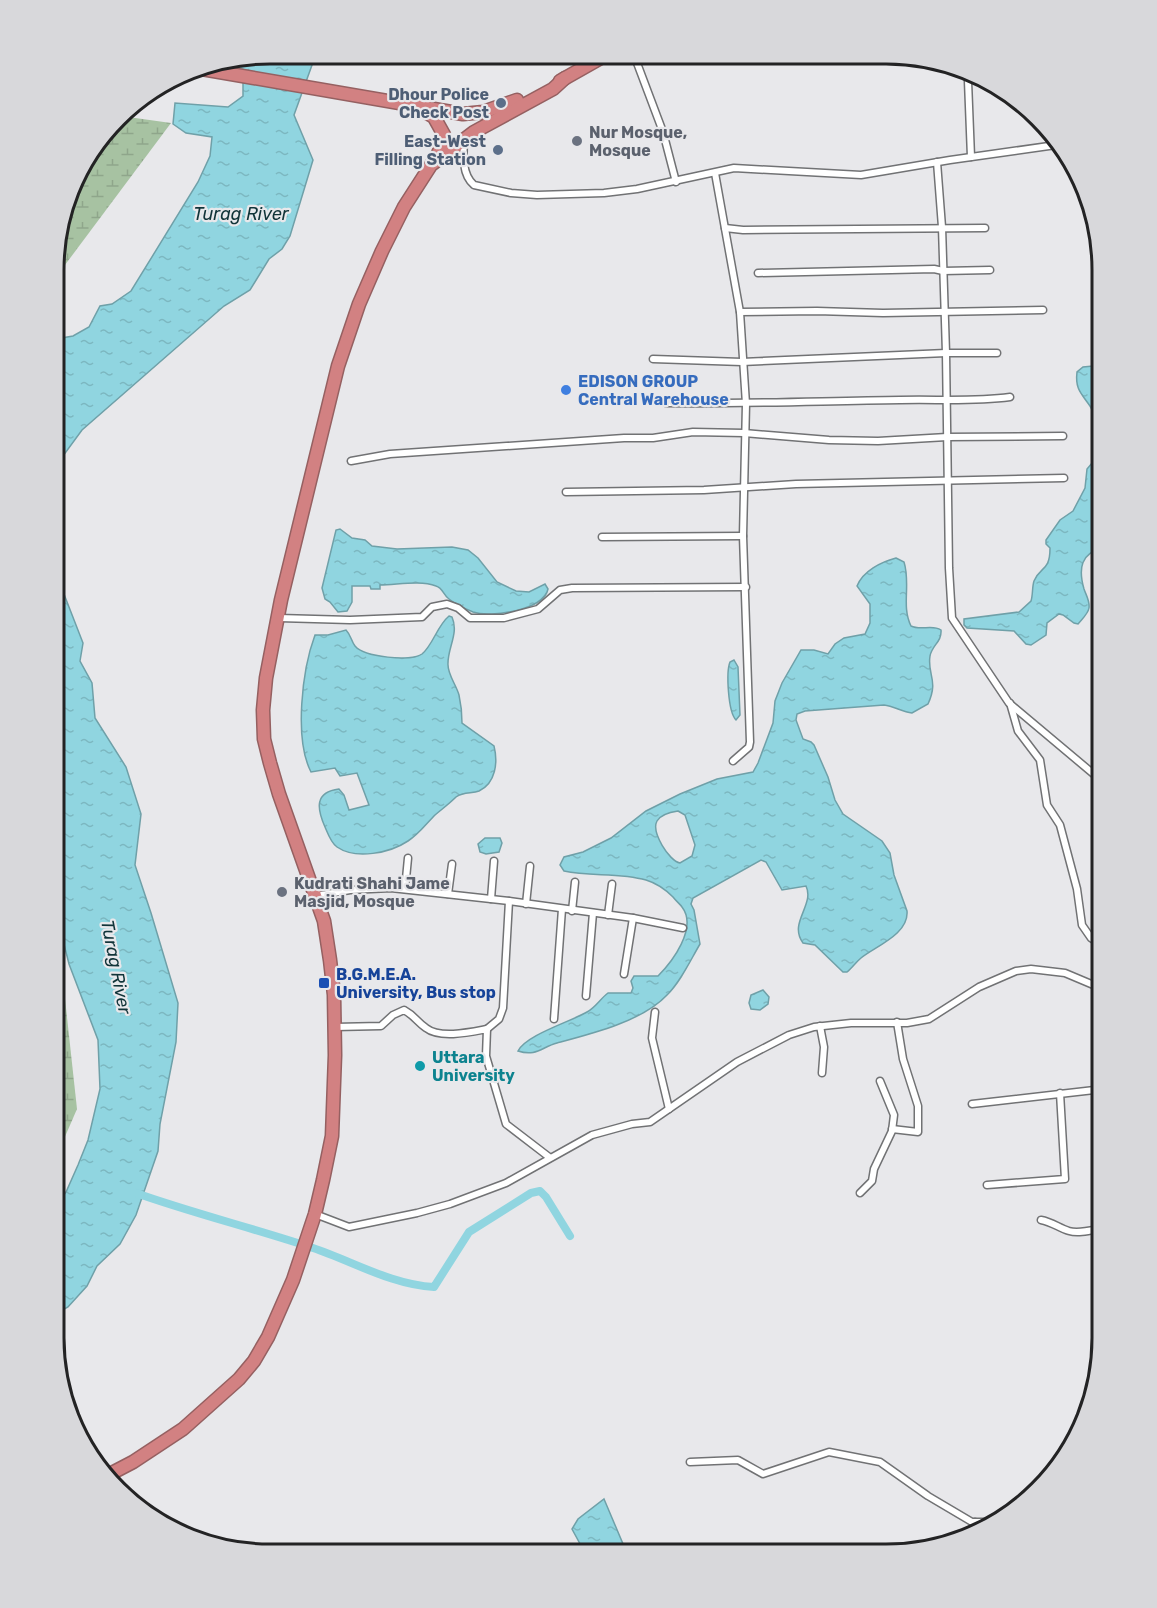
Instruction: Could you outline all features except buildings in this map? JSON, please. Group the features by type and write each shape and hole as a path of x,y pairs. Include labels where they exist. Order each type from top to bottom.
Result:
{"highway":[{"path":"217,72 464,114 483,112 510,103 589,64"},
{"path":"432,165 492,121 553,89 565,78"},
{"path":"115,1472 183,1429 254,1360 268,1337 293,1280 314,1218 332,1136 335,1027 330,960 324,921 279,794 264,739 263,710 266,678 281,600 338,366 381,251 404,207 439,153 444,135 434,117 415,105"}],"street":[{"path":"638,64 663,132 676,182"},
{"path":"970,82 971,157"},
{"path":"464,140 463,158 470,181 486,189 537,195 604,193 637,189 734,168 861,175 1050,146"},
{"path":"937,162 942,227 952,618 1009,703 1018,731 1040,760 1047,805 1060,825 1077,889 1082,925 1092,939"},
{"path":"715,173 740,312 746,404 743,536 750,742 749,747 733,761"},
{"path":"725,228 743,230 985,228"},
{"path":"758,273 990,270"},
{"path":"740,312 1043,310"},
{"path":"653,358 742,362 997,353"},
{"path":"666,404 982,401 1010,397"},
{"path":"351,461 390,454 653,438 693,432 878,441 947,437 1064,436"},
{"path":"566,492 704,490 796,484 1064,478"},
{"path":"602,537 743,536"},
{"path":"279,618 351,620 422,617 432,607 447,604 458,608 470,618 504,618 538,609 560,590 572,588 746,588"},
{"path":"1009,703 1092,773"},
{"path":"405,889 408,858"},
{"path":"491,899 494,861"},
{"path":"448,894 452,864"},
{"path":"526,904 530,866"},
{"path":"572,911 575,882"},
{"path":"608,915 612,884"},
{"path":"315,896 351,890 405,889 633,918 683,928"},
{"path":"335,1027 381,1026 393,1015 404,1010 414,1015 427,1029 445,1034 487,1029 499,1019 502,1008 509,901"},
{"path":"554,1019 562,909"},
{"path":"586,996 593,913"},
{"path":"624,974 633,918"},
{"path":"314,1218 350,1227 450,1204 506,1183 549,1157 599,1132 651,1122 736,1062 789,1035 820,1026 929,1019 980,987 1023,970 1065,973 1092,984"},
{"path":"655,1012 652,1038 669,1109"},
{"path":"892,1129 918,1132 918,1106 903,1059 897,1022"},
{"path":"820,1026 824,1047 822,1072"},
{"path":"487,1029 486,1056 506,1124 549,1157"},
{"path":"860,1193 872,1181 874,1169 892,1129 894,1115 880,1081"},
{"path":"972,1104 1092,1090"},
{"path":"987,1185 1065,1179 1060,1093"},
{"path":"1041,1220 1069,1231 1092,1230"},
{"path":"690,1462 738,1460 763,1474 829,1452 880,1462 928,1496 975,1522"}],"green space":[{"path":"133,118 171,123 64,266 66,243 75,204 99,156"},
{"path":"64,990 77,1109 64,1139"}],"water":[{"name":"Turag River","path":"312,65 294,115 313,160 290,236 282,249 269,259 250,290 224,306 82,430 64,455 64,338 73,336 89,327 100,306 112,304 131,291 198,182 210,156 212,137 186,133 173,124 175,103 228,107 243,96 243,82 236,67"},
{"path":"1092,366 1092,409 1079,391 1077,383 1077,372 1083,367"},
{"path":"1092,463 1092,553 1083,562 1081,574 1089,605 1086,614 1078,624 1059,614 1047,623 1046,635 1031,645 1026,644 1014,631 967,628 964,625 964,619 1019,612 1031,601 1036,576 1047,565 1050,556 1050,548 1046,540 1060,520 1073,511 1085,488 1087,469"},
{"path":"340,529 352,538 365,540 372,546 397,549 452,547 468,550 478,558 497,582 516,591 529,592 545,584 548,589 537,602 527,607 504,613 481,614 454,603 442,590 430,584 380,585 380,589 371,589 370,586 352,586 352,602 347,611 338,612 325,599 322,588 336,530"},
{"path":"896,558 904,562 906,570 907,611 911,626 941,630 940,638 930,656 933,689 928,704 912,713 884,705 805,711 797,714 796,720 803,739 814,745 835,800 843,814 882,841 890,853 894,875 907,911 903,926 890,939 861,958 847,972 843,972 815,945 803,943 799,936 798,928 808,893 806,886 782,890 766,862 761,860 693,898 691,904 700,944 677,984 657,1004 631,1019 600,1031 530,1053 518,1051 539,1034 590,1010 608,993 631,993 633,988 631,981 634,976 658,976 676,954 685,934 686,915 682,907 661,887 650,881 636,878 564,871 560,865 564,857 583,852 611,838 646,811 680,794 717,779 753,772 773,723 775,701 782,683 801,650 814,650 828,654 835,644 844,638 865,634 870,623 870,604 857,586 868,572","holes":["678,811 685,815 695,845 692,856 680,863 666,852 659,839 656,826 657,821 666,814"]},
{"name":"Turag River","path":"64,594 83,643 80,661 92,683 95,718 126,767 141,814 135,865 178,1003 176,1042 160,1124 158,1151 136,1215 120,1244 97,1266 87,1286 64,1309 64,1195 88,1140 100,1089 98,1040 69,964 64,944"},
{"path":"449,616 452,617 454,623 454,634 448,667 459,695 462,723 494,746 496,759 492,777 489,783 479,791 456,797 416,835 401,845 383,852 363,854 345,851 331,841 320,814 321,798 339,789 344,795 349,810 369,805 357,773 340,776 335,768 311,772 306,758 301,723 302,704 306,667 315,635 328,635 346,630 355,646 360,650 377,655 408,658 422,654 426,650"},
{"path":"734,660 738,667 740,715 736,720 731,709 728,683 730,662"},
{"path":"485,838 500,838 502,843 499,852 486,854 480,852 478,844"},
{"path":"763,990 769,997 768,1004 760,1010 751,1009 749,1003 751,995"},
{"path":"604,1499 623,1544 580,1544 572,1529 578,1519"}],"waterway":[{"path":"133,1192 313,1248 403,1282 434,1287 469,1232 531,1193 540,1191 546,1197 570,1236"}],"place":[{"name":"Dhour Police Check Post","path":"501,103"},
{"name":"Nur Mosque, Mosque","path":"577,141"},
{"name":"East-West Filling Station","path":"498,150"},
{"name":"EDISON GROUP Central Warehouse","path":"566,390"},
{"name":"Kudrati Shahi Jame Masjid, Mosque","path":"282,892"},
{"name":"B.G.M.E.A. University, Bus stop","path":"324,983"},
{"name":"Uttara University","path":"420,1066"}]}
